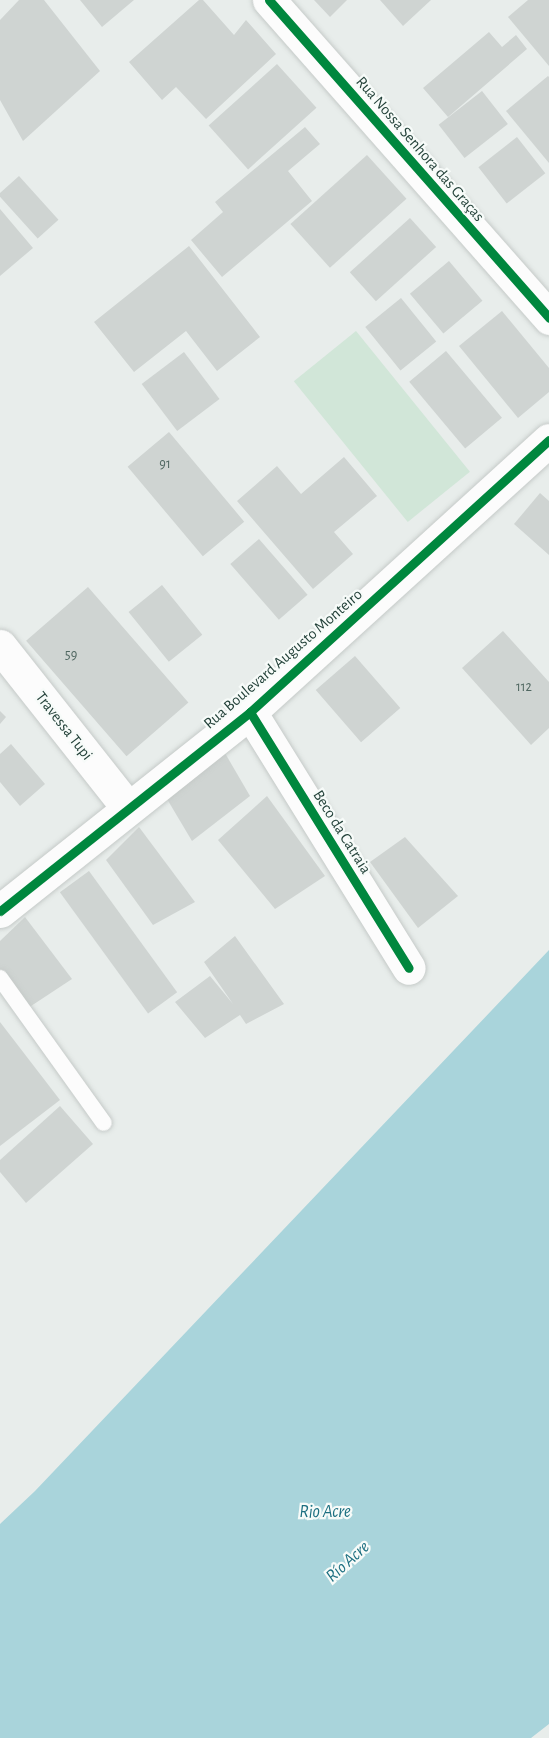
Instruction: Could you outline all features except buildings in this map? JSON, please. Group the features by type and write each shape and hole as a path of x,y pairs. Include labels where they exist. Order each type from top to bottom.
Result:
{"street":[{"name":"Rua Nossa Senhora das Graças","path":"269,0 549,318"},
{"name":"Rua Boulevard Augusto Monteiro","path":"0,911 250,712 549,440"},
{"name":"Travessa Tupi","path":"0,646 128,807"},
{"name":"Beco da Catraia","path":"250,712 409,968"}],"lane":[{"path":"0,978 104,1123"}],"green space":[{"path":"356,331 470,472 408,522 294,381"}],"water":[{"name":"Rio Acre","path":"549,950 549,1724 531,1738 0,1738 0,1524 35,1491"}],"cycle path":[{"path":"269,0 549,318"},
{"path":"0,911 250,712 549,440"},
{"path":"250,712 409,968"}],"water label":[{"name":"Río Acre","path":"348,1562"}]}
